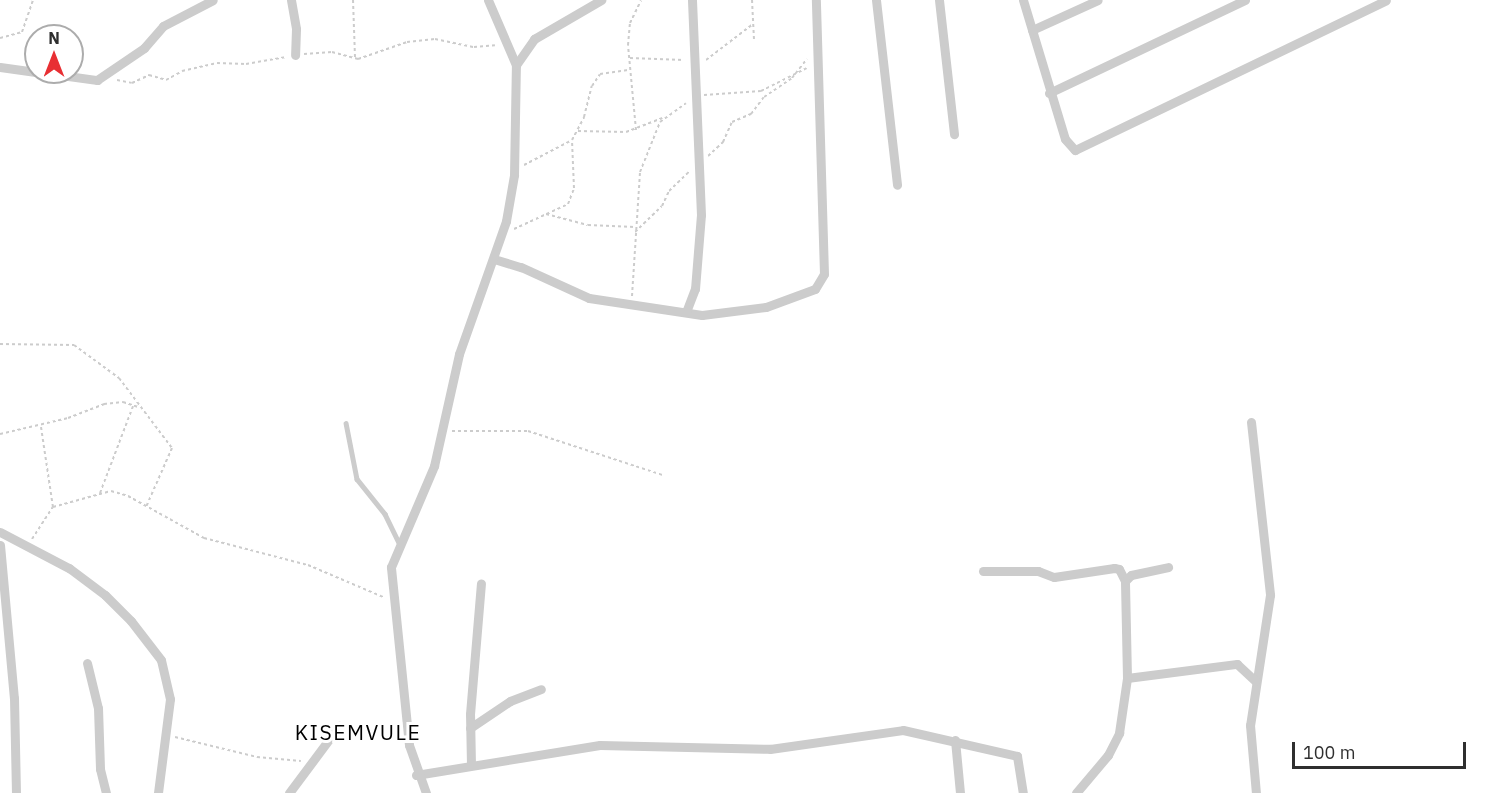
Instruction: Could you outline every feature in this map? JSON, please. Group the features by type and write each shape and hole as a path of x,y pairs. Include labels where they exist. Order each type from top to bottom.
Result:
{"street":[{"path":"84,78 97,80 144,48 163,26 213,0"},
{"path":"291,0 296,29 295,55"},
{"path":"426,793 416,775 409,745 392,601 391,567 434,466 459,354 494,259 514,176 516,65 488,0"},
{"path":"516,65 534,39 601,0"},
{"path":"686,312 699,261 696,61 692,0"},
{"path":"494,259 521,267 589,298 632,301 686,312 722,314 766,307 798,297 822,282 816,0"},
{"path":"876,0 897,185"},
{"path":"939,0 954,134"},
{"path":"1023,0 1049,93 1065,139 1077,150 1386,0"},
{"path":"1032,30 1098,0"},
{"path":"1049,93 1245,0"},
{"path":"0,67 24,70"},
{"path":"1251,422 1270,595 1255,681 1250,747 1256,793"},
{"path":"0,532 69,568 105,596 155,652 168,684 167,735 158,793"},
{"path":"0,545 14,698 16,793"},
{"path":"1125,581 1131,575 1168,567"},
{"path":"983,571 1038,571 1054,577 1114,568 1125,581 1127,678 1117,740 1076,793"},
{"path":"471,765 470,728 481,583"},
{"path":"87,663 98,708 100,769 106,793"},
{"path":"1127,678 1237,664 1255,681"},
{"path":"470,728 510,701 541,689"},
{"path":"290,793 339,726"},
{"path":"416,775 600,746 770,748 903,730 956,740 1017,756 1023,793"},
{"path":"956,740 960,793"}],"lane":[{"path":"346,423 357,478 385,514 400,545"}],"path":[{"path":"0,38 22,32 33,0"},
{"path":"353,0 355,58"},
{"path":"636,130 629,58 630,23 641,0"},
{"path":"752,0 754,40"},
{"path":"696,71 718,48 753,24"},
{"path":"634,232 662,206 676,183 723,142 732,123 751,114 764,97 799,71 818,44"},
{"path":"629,58 696,61"},
{"path":"514,176 529,161 572,140 578,131 592,86 600,74 630,70"},
{"path":"578,131 636,130 664,117 696,96 761,91 799,71"},
{"path":"632,301 634,232 640,172 654,131 664,117"},
{"path":"500,237 543,214 563,209 572,197 572,140"},
{"path":"543,214 588,225 635,227"},
{"path":"0,344 47,342 82,349 119,378 172,448 146,507"},
{"path":"0,434 41,426 104,404 139,407"},
{"path":"99,493 133,405"},
{"path":"41,426 53,507"},
{"path":"443,432 528,431 663,475"},
{"path":"27,546 53,507 99,493 117,492 204,538 308,565 392,601"},
{"path":"167,735 257,757 313,763"}],"district":[{"name":"KISEMVULE","path":"358,732"}]}
